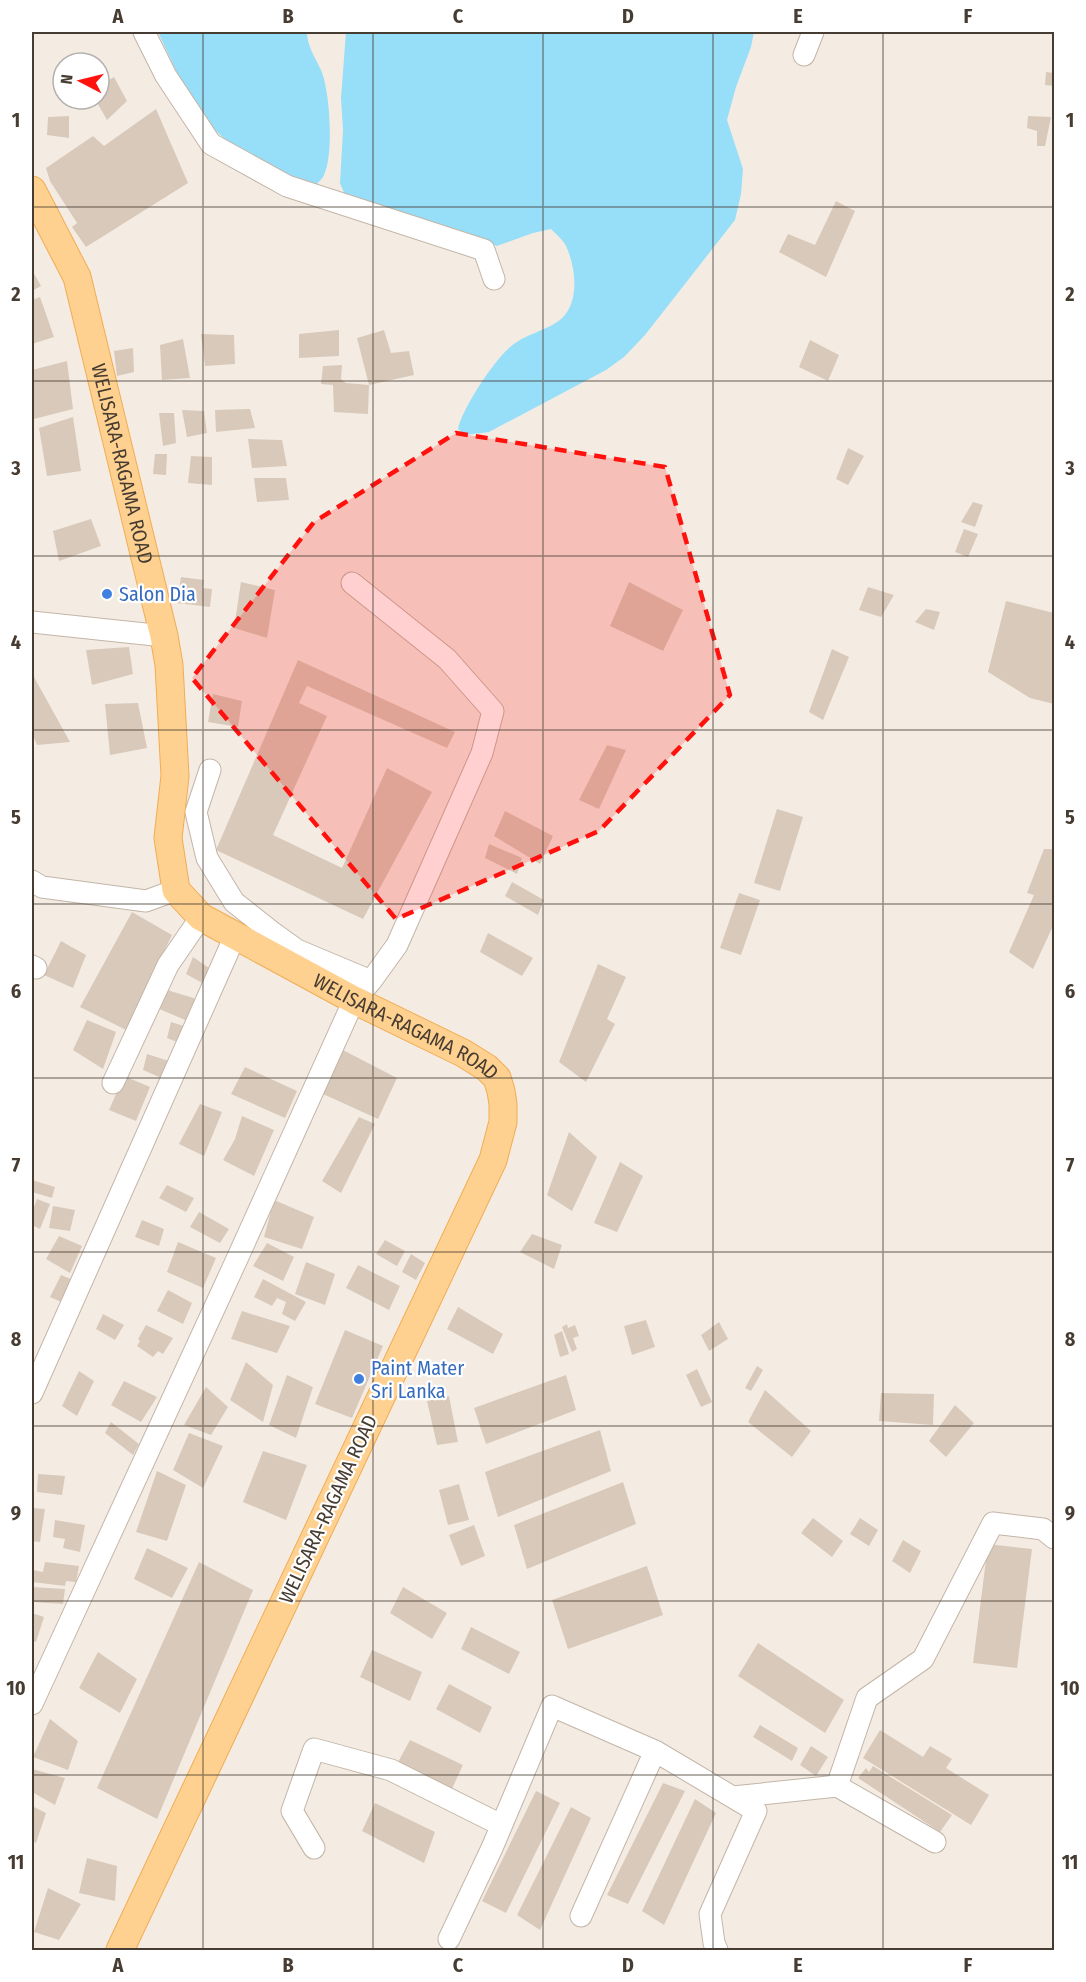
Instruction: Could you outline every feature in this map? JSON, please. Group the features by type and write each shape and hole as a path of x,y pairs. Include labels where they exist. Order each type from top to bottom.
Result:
{"main road":[{"name":"WELISARA-RAGAMA ROAD","path":"33,196 77,277 170,665 175,776 168,838 176,890 201,917 235,936 363,990 487,1068 497,1078 501,1091 503,1122 486,1177 120,1950"}],"street":[{"path":"144,32 166,76 211,144 287,186 484,250 494,279"},
{"path":"804,55 813,32"},
{"path":"32,1704 363,990 396,945 482,753 493,711 447,659 352,583"},
{"path":"32,622 164,636"},
{"path":"210,770 196,812 207,858 234,902 297,950 363,990"},
{"path":"35,889 146,901 176,890"},
{"path":"113,1083 168,965 201,917"},
{"path":"32,1393 235,936"},
{"path":"837,1786 867,1698 923,1659 993,1523 1043,1528 1054,1538"},
{"path":"448,1939 501,1825 552,1706 655,1751 756,1811 710,1914 717,1950"},
{"path":"314,1848 292,1811 314,1749 391,1770 501,1825"},
{"path":"581,1916 655,1751"},
{"path":"733,1797 837,1786 935,1842"}],"highlighted area":[{"path":"456,433 665,467 730,695 599,831 396,919 192,678 314,522"}],"water":[{"path":"158,32 307,32 310,47 324,80 330,122 327,165 316,186 302,185 246,159 215,130 178,75"},
{"path":"346,32 754,32 727,120 743,169 741,194 735,220 645,335 624,357 606,370 489,432 465,435 458,429 461,420 479,386 502,355 515,343 556,323 567,312 574,294 572,264 565,244 551,229 497,246 347,200 340,183 343,130 341,98"}],"building":[{"path":"1046,72 1054,73 1054,86 1045,85"},
{"path":"114,77 127,101 107,120 102,111 111,111 111,79"},
{"path":"156,109 188,183 86,247 72,227 77,223 50,181 46,168 93,136 104,146"},
{"path":"69,116 69,138 47,135 48,117"},
{"path":"1028,116 1051,117 1045,146 1037,146 1037,131 1027,128"},
{"path":"836,201 855,211 826,277 779,252 788,234 815,245"},
{"path":"32,270 41,286 32,291"},
{"path":"40,297 54,337 32,344 32,300"},
{"path":"339,330 339,356 299,358 299,334"},
{"path":"384,330 391,353 409,351 414,375 369,385 357,338"},
{"path":"201,334 234,335 235,364 205,366"},
{"path":"183,339 190,378 162,380 160,345"},
{"path":"810,340 839,355 828,381 799,367"},
{"path":"133,348 134,372 117,376 114,351"},
{"path":"67,361 73,409 34,419 32,370"},
{"path":"342,365 341,379 346,383 369,385 368,414 334,412 333,385 321,384 323,366"},
{"path":"250,409 255,428 216,432 215,410"},
{"path":"182,410 204,411 207,433 187,437"},
{"path":"159,413 174,413 176,443 163,446"},
{"path":"73,417 81,471 47,476 39,428"},
{"path":"248,439 282,440 287,466 252,468"},
{"path":"848,448 864,456 848,485 836,479"},
{"path":"155,454 167,454 166,475 153,474"},
{"path":"191,456 212,457 212,485 188,483"},
{"path":"254,478 286,478 289,500 257,502"},
{"path":"973,502 983,505 975,527 961,522"},
{"path":"91,519 101,546 59,561 53,531"},
{"path":"964,529 978,534 968,557 955,552"},
{"path":"181,577 204,580 203,588 212,589 210,607 177,603"},
{"path":"241,582 275,590 267,638 234,628"},
{"path":"629,582 683,610 663,651 610,626"},
{"path":"868,587 894,595 881,617 859,610"},
{"path":"1006,601 1054,613 1054,704 1030,698 988,672"},
{"path":"926,609 940,612 934,630 915,622"},
{"path":"129,647 133,674 92,685 86,650"},
{"path":"832,649 849,657 823,720 809,712"},
{"path":"298,660 455,732 447,748 307,686 299,703 327,716 273,835 342,868 387,768 432,792 363,919 216,850"},
{"path":"34,677 70,742 37,745 32,733 32,678"},
{"path":"213,694 242,701 238,727 208,722"},
{"path":"138,703 147,748 110,755 105,704"},
{"path":"607,745 626,750 599,809 579,800"},
{"path":"777,809 803,817 780,891 754,883"},
{"path":"505,811 553,836 540,864 494,836"},
{"path":"489,844 522,858 517,874 485,858"},
{"path":"1044,849 1054,849 1054,924 1033,969 1009,952 1034,895 1027,893"},
{"path":"512,882 544,900 538,915 505,896"},
{"path":"739,893 760,900 741,955 720,948"},
{"path":"132,912 172,935 126,1030 80,1007"},
{"path":"488,933 533,958 522,976 480,952"},
{"path":"61,941 86,955 73,988 44,975"},
{"path":"193,957 212,970 204,984 186,974"},
{"path":"598,964 626,977 607,1019 615,1024 586,1082 559,1062"},
{"path":"167,990 200,1000 192,1023 157,1008"},
{"path":"87,1020 116,1032 103,1069 73,1050"},
{"path":"171,1022 187,1027 182,1044 167,1038"},
{"path":"339,1048 397,1078 378,1119 323,1094"},
{"path":"147,1054 172,1062 166,1080 143,1070"},
{"path":"245,1067 297,1091 285,1118 231,1094"},
{"path":"124,1076 150,1087 136,1121 109,1110"},
{"path":"200,1104 222,1112 204,1156 179,1144"},
{"path":"242,1116 274,1130 254,1176 223,1160 235,1139"},
{"path":"359,1117 375,1124 341,1193 322,1181"},
{"path":"569,1132 597,1157 572,1211 547,1195"},
{"path":"620,1162 643,1176 617,1232 594,1223"},
{"path":"32,1180 55,1187 52,1198 32,1192"},
{"path":"167,1185 194,1198 186,1212 159,1198"},
{"path":"37,1199 50,1204 40,1229 32,1225 32,1212"},
{"path":"274,1200 314,1217 302,1249 264,1237"},
{"path":"53,1206 75,1210 70,1231 49,1228"},
{"path":"199,1212 229,1229 220,1243 190,1227"},
{"path":"142,1220 164,1229 159,1246 135,1237"},
{"path":"532,1234 562,1245 554,1269 520,1252"},
{"path":"59,1236 82,1246 70,1273 46,1259"},
{"path":"385,1240 405,1251 397,1266 376,1254"},
{"path":"178,1242 216,1258 203,1288 167,1272"},
{"path":"267,1243 294,1257 283,1281 253,1266"},
{"path":"411,1254 425,1263 416,1280 402,1272"},
{"path":"306,1262 335,1274 325,1305 295,1294"},
{"path":"358,1265 400,1286 389,1310 346,1288"},
{"path":"61,1275 78,1282 68,1305 50,1297"},
{"path":"263,1279 306,1302 295,1321 282,1314 286,1302 277,1298 272,1306 254,1297"},
{"path":"168,1290 192,1303 183,1324 157,1311"},
{"path":"458,1307 503,1334 493,1354 447,1329"},
{"path":"242,1311 290,1326 277,1353 231,1339"},
{"path":"103,1314 124,1325 115,1340 96,1329"},
{"path":"646,1320 655,1347 632,1355 624,1326"},
{"path":"719,1322 728,1339 709,1351 701,1335"},
{"path":"567,1324 568,1328 575,1325 579,1336 573,1338 577,1349 572,1352 562,1327"},
{"path":"146,1325 173,1338 163,1354 158,1351 153,1357 137,1346 140,1341 138,1339"},
{"path":"345,1330 383,1346 352,1418 315,1404"},
{"path":"562,1331 569,1354 560,1357 554,1335"},
{"path":"246,1362 273,1385 263,1422 230,1400"},
{"path":"757,1366 763,1370 751,1391 745,1388"},
{"path":"697,1369 712,1402 701,1407 686,1375"},
{"path":"79,1371 94,1381 77,1416 62,1406"},
{"path":"287,1375 313,1387 296,1438 269,1425"},
{"path":"566,1375 576,1410 486,1444 474,1408"},
{"path":"124,1381 157,1397 141,1422 111,1405"},
{"path":"206,1387 228,1407 211,1435 184,1425"},
{"path":"765,1390 811,1431 792,1457 748,1422"},
{"path":"881,1393 934,1394 933,1425 879,1421"},
{"path":"449,1396 458,1442 437,1445 427,1401"},
{"path":"955,1405 974,1423 946,1457 929,1441"},
{"path":"111,1422 139,1444 133,1455 105,1433"},
{"path":"600,1430 611,1471 498,1517 485,1472"},
{"path":"189,1433 223,1446 203,1488 173,1470"},
{"path":"263,1451 307,1465 286,1520 243,1502"},
{"path":"157,1471 186,1485 167,1541 136,1532"},
{"path":"38,1474 65,1476 62,1495 37,1492"},
{"path":"623,1482 636,1524 527,1569 514,1525"},
{"path":"459,1484 469,1520 448,1525 439,1490"},
{"path":"32,1508 45,1509 40,1542 32,1541"},
{"path":"813,1518 843,1541 832,1557 801,1533"},
{"path":"860,1518 878,1530 869,1546 850,1534"},
{"path":"55,1520 85,1525 80,1552 63,1548 65,1539 53,1537"},
{"path":"474,1525 485,1556 461,1566 449,1535"},
{"path":"903,1540 921,1551 910,1573 892,1561"},
{"path":"988,1544 1032,1549 1017,1668 973,1663"},
{"path":"147,1548 188,1568 172,1598 134,1579"},
{"path":"45,1562 79,1566 76,1582 66,1581 65,1586 32,1582 33,1570 43,1572"},
{"path":"199,1562 253,1590 157,1819 97,1788"},
{"path":"647,1566 663,1615 568,1649 552,1600"},
{"path":"32,1587 65,1589 63,1604 32,1602"},
{"path":"403,1587 447,1613 432,1639 390,1613"},
{"path":"32,1613 44,1617 36,1642 32,1641"},
{"path":"471,1627 520,1652 509,1674 461,1649"},
{"path":"758,1643 844,1700 825,1733 738,1676"},
{"path":"372,1650 422,1672 410,1701 360,1677"},
{"path":"98,1652 137,1679 120,1713 79,1688"},
{"path":"449,1684 492,1707 480,1733 436,1709"},
{"path":"50,1719 78,1741 68,1770 33,1757"},
{"path":"760,1725 798,1748 792,1761 753,1737"},
{"path":"880,1730 923,1757 930,1746 952,1759 946,1768 989,1795 971,1825 863,1758"},
{"path":"410,1740 463,1765 450,1793 396,1766"},
{"path":"811,1746 828,1757 816,1776 800,1765"},
{"path":"873,1766 952,1815 940,1832 858,1778 866,1768 869,1772"},
{"path":"32,1769 65,1778 55,1805 32,1792"},
{"path":"663,1783 685,1791 628,1904 607,1895"},
{"path":"536,1791 560,1803 506,1913 482,1901"},
{"path":"695,1799 716,1813 664,1925 642,1911"},
{"path":"375,1803 435,1832 424,1863 362,1831"},
{"path":"32,1806 46,1813 36,1843 32,1841"},
{"path":"571,1807 591,1818 540,1930 517,1915"},
{"path":"87,1858 117,1866 115,1901 79,1893"},
{"path":"48,1888 81,1904 59,1940 34,1932"}],"place":[{"name":"Salon Dia","path":"107,594"},
{"name":"Paint Mater Sri Lanka","path":"359,1379"}]}
